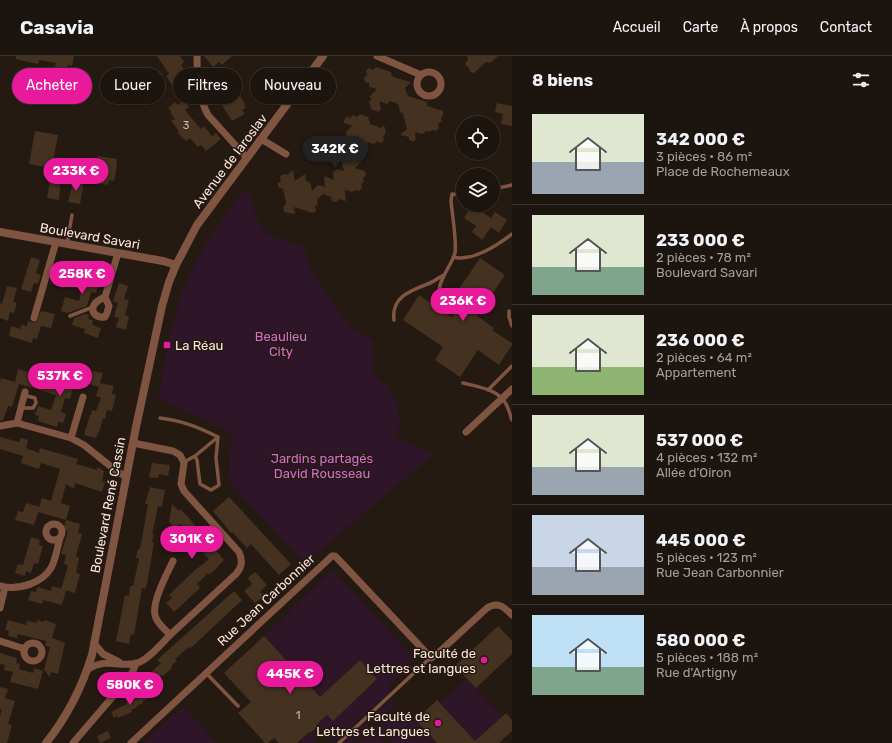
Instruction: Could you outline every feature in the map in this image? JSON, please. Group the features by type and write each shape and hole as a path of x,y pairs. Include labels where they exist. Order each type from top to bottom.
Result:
{"street":[{"path":"197,56 204,107 208,115 247,158"},
{"name":"Avenue de Iaroslav","path":"176,264 197,225 323,56"},
{"path":"377,56 411,70 421,76"},
{"path":"261,140 286,154"},
{"name":"Boulevard Savari","path":"0,232 176,264"},
{"path":"34,318 56,242"},
{"path":"105,297 110,306 108,313 105,317 97,316 94,314 94,303 105,297 118,253"},
{"name":"Boulevard René Cassin","path":"46,743 71,706 88,668 126,476 162,306 176,264"},
{"path":"466,432 512,389"},
{"path":"16,423 24,395"},
{"path":"71,438 83,397"},
{"path":"0,426 16,423 71,438 89,448 119,474 126,476"},
{"path":"88,668 101,663 136,663 147,657 236,574 240,569 241,564 239,552 184,491 182,484 184,462 180,455 175,451 133,443"},
{"path":"0,608 2,587 22,586 33,583 43,577 52,566 60,538"},
{"name":"Rue Jean Carbonnier","path":"131,743 330,557 333,556 338,559 430,658"},
{"path":"170,635 156,618 155,612 159,590 173,562"},
{"path":"430,658 436,655 492,605 498,604 512,615"},
{"path":"0,641 24,649"},
{"path":"94,643 103,654 123,663"},
{"path":"72,743 128,680 136,663"}],"lane":[{"path":"500,188 512,185"},
{"path":"456,194 452,194 450,201 456,252 444,274 440,292 445,303 456,310"},
{"path":"67,244 72,215"},
{"path":"453,258 459,259 485,252 512,234"},
{"path":"394,320 393,312 400,299 406,292 431,282 444,274"},
{"path":"70,316 94,306"},
{"path":"509,311 512,326"},
{"path":"488,390 512,366"},
{"path":"463,383 488,390 502,399 506,403 512,420"},
{"path":"21,408 33,408 36,403 35,398 24,395"},
{"path":"160,418 179,420 218,437"},
{"path":"195,456 197,460 200,484 211,490 219,485 216,458 218,437"},
{"path":"184,462 195,456 218,437"},
{"path":"339,743 430,658"},
{"path":"206,673 238,706"}],"green space":[{"path":"243,191 251,196 254,211 264,230 270,235 287,242 303,245 308,263 324,291 350,326 373,341 373,375 389,387 391,394 396,398 400,426 396,435 397,438 433,453 425,462 332,540 306,564 228,481 232,433 158,398 171,330 183,290 202,251"},
{"path":"332,570 414,658 407,665 409,667 387,688 390,692 334,742 316,725 327,715 333,721 377,679 359,660 320,697 264,636"},
{"path":"467,679 502,716 475,741 440,704"},
{"path":"392,699 396,703 373,724 369,719"},
{"path":"183,706 217,743 143,743"},
{"path":"398,707 416,720 437,743 392,743 377,727"},
{"path":"366,722 370,727 352,743 343,743"},
{"path":"373,729 385,743 358,743"},
{"path":"309,732 317,740 315,741 317,743 298,742"}],"building":[{"path":"16,56 74,56 72,66 68,65 67,68 55,68 56,63 39,60 38,64 16,59"},
{"path":"157,56 180,56 184,62 181,65 183,68 173,68 173,85 166,76 169,74"},
{"path":"204,56 232,56 222,65 219,62 213,67"},
{"path":"467,56 498,56 490,63 486,62 474,73 470,72 469,68 466,66 465,63 468,60"},
{"path":"376,67 391,72 392,76 396,78 411,82 405,88 408,96 427,102 427,106 443,111 441,118 442,121 438,124 439,128 436,131 426,131 422,134 415,132 416,139 413,142 409,140 409,137 400,135 407,129 403,113 400,112 398,104 390,101 387,104 379,101 381,109 378,112 371,109 369,101 372,99 369,97 377,89 369,87 369,83 365,82 364,78 367,75 366,71 369,68 373,70"},
{"path":"242,99 246,108 242,110 245,114 232,121 221,104 242,104"},
{"path":"497,103 512,106 512,126 501,124 503,114 495,112"},
{"path":"173,104 177,105 186,104 189,107 185,110 201,129 204,126 212,136 216,133 221,139 206,151 201,145 198,147 190,138 186,141 183,139 171,121 175,119 168,108"},
{"path":"360,114 368,117 370,124 381,128 384,125 386,133 383,136 384,140 381,143 377,141 374,144 367,142 368,149 365,152 366,156 355,168 365,171 366,175 363,178 364,182 361,184 362,188 359,191 355,190 352,192 345,190 346,201 339,199 336,202 332,201 331,197 323,194 317,200 318,204 315,207 316,211 313,213 294,207 295,214 284,212 283,207 286,204 284,193 283,189 278,187 278,183 281,181 280,177 283,174 287,175 293,170 295,181 305,174 306,181 310,182 312,191 318,185 325,187 324,176 334,180 333,172 336,169 344,171 342,163 348,158 346,150 353,145 345,142 344,138 347,135 346,132 352,126 344,123 344,120 347,116 350,118 353,115 357,117"},
{"path":"35,131 58,135 52,168 29,164"},
{"path":"98,156 117,159 114,181 109,180 108,185 92,182"},
{"path":"51,175 61,177 59,200 47,198"},
{"path":"74,179 84,181 80,204 68,202"},
{"path":"468,212 482,212 491,218 495,212 507,220 499,233 491,227 482,240 472,232 476,226 464,218"},
{"path":"31,257 40,260 36,273 41,275 38,284 34,283 31,292 21,289"},
{"path":"480,258 505,275 477,316 494,328 492,330 512,343 512,345 499,365 478,350 460,377 435,360 443,347 403,320 419,295 452,317 455,313 458,313 458,308 461,305 452,299"},
{"path":"92,272 101,275 96,293 91,292 87,306 68,313 61,311 65,297 79,301 83,284 88,286"},
{"path":"119,283 128,286 124,299 129,300 125,315 129,316 126,330 116,327 119,318 114,317 118,303 113,301"},
{"path":"7,286 17,288 13,302 17,303 14,313 10,312 8,321 0,318 0,303 2,304"},
{"path":"41,311 55,314 51,328 41,326 37,339 33,338 32,343 9,336 11,326 20,329 22,325 27,326 28,321 36,323"},
{"path":"85,314 89,315 88,319 93,320 92,325 101,328 98,338 84,333 85,329 72,325 74,318"},
{"path":"18,369 41,376 40,380 59,386 60,381 65,382 67,373 72,374 73,370 83,373 83,370 91,374 93,371 103,373 100,383 114,386 112,394 116,395 112,411 107,410 105,419 103,418 96,438 84,435 92,410 96,411 101,398 96,396 99,387 80,382 79,386 74,385 70,399 65,398 61,412 66,414 63,423 58,422 57,427 38,421 39,416 35,415 38,406 51,410 56,395 19,384 12,407 8,406 3,420 0,421 1,378 15,382"},
{"path":"0,437 19,442 21,438 28,440 26,448 39,453 40,448 78,459 76,464 97,470 97,467 101,469 104,471 102,481 105,482 102,492 75,483 74,489 66,484 61,503 70,506 66,520 38,512 42,498 51,501 60,469 41,463 39,469 21,463 23,456 0,449"},
{"path":"152,463 170,465 168,476 159,474 158,478 149,477"},
{"path":"150,487 165,490 162,507 158,506 152,535 154,534 152,542 154,543 147,584 145,589 142,588 134,635 131,634 129,644 116,641 125,595 129,596 130,586 133,586 139,559 136,558 138,549 140,549 148,504 145,504"},
{"path":"229,497 291,564 279,575 251,544 247,548 232,532 231,533 213,511"},
{"path":"26,503 40,507 34,525 15,520 18,511 23,512"},
{"path":"172,504 188,517 224,560 209,575 208,573 197,584 200,588 174,612 166,603 172,598 169,595 197,568 209,559 189,537 191,536 180,524 175,528 169,522"},
{"path":"66,520 80,524 78,533 82,534 76,556 79,558 76,573 80,574 75,593 61,589 68,566 64,564 66,555 61,554 68,531 63,529"},
{"path":"31,537 40,540 39,545 43,546 38,564 34,563 31,573 26,571 25,576 15,573 18,564 23,565"},
{"path":"255,572 267,585 260,592 264,596 255,603 244,591 252,584 248,578"},
{"path":"52,586 66,590 62,605 43,600 42,604 28,600 31,591 36,592 37,587 51,591"},
{"path":"234,591 242,600 191,648 189,647 175,659 177,661 171,666 172,668 163,676 161,675 158,678 152,671 161,663 157,660"},
{"path":"8,620 26,625 27,621 37,623 37,620 44,622 45,620 56,624 52,638 65,643 58,674 51,672 50,677 44,670 50,647 45,646 46,641 18,634 17,638 8,636 9,631 5,630"},
{"name":"Faculté de Lettres et langues","path":"498,626 512,641 512,654 476,688 455,666"},
{"path":"264,636 320,697 360,660 377,679 333,721 327,715 316,725 318,726 297,743 279,743 274,738 268,743 265,743 238,713 251,702 224,673"},
{"path":"0,653 17,658 16,663 20,664 19,669 33,673 34,668 43,671 38,689 10,682 13,672 4,670 5,665 0,664"},
{"path":"0,687 8,689 5,698 15,701 8,724 12,725 7,743 0,743 0,716 2,710 0,709"},
{"path":"146,692 149,698 131,710 132,712 118,718 117,716 114,718 111,712 127,704 126,703 128,701 136,698 135,696"},
{"name":"Faculté de Lettres et Langues","path":"437,700 475,741 506,713 512,720 512,731 499,743 437,743 416,720"},
{"path":"108,731 111,738 100,743 97,736"}],"place":[{"name":"La Réau","path":"167,345"},
{"name":"Faculté de Lettres et langues","path":"484,660"},
{"name":"Faculté de Lettres et Langues","path":"438,723"}],"park label":[{"name":"Beaulieu City","path":"281,344"},
{"name":"Jardins partagés David Rousseau","path":"322,466"}]}
